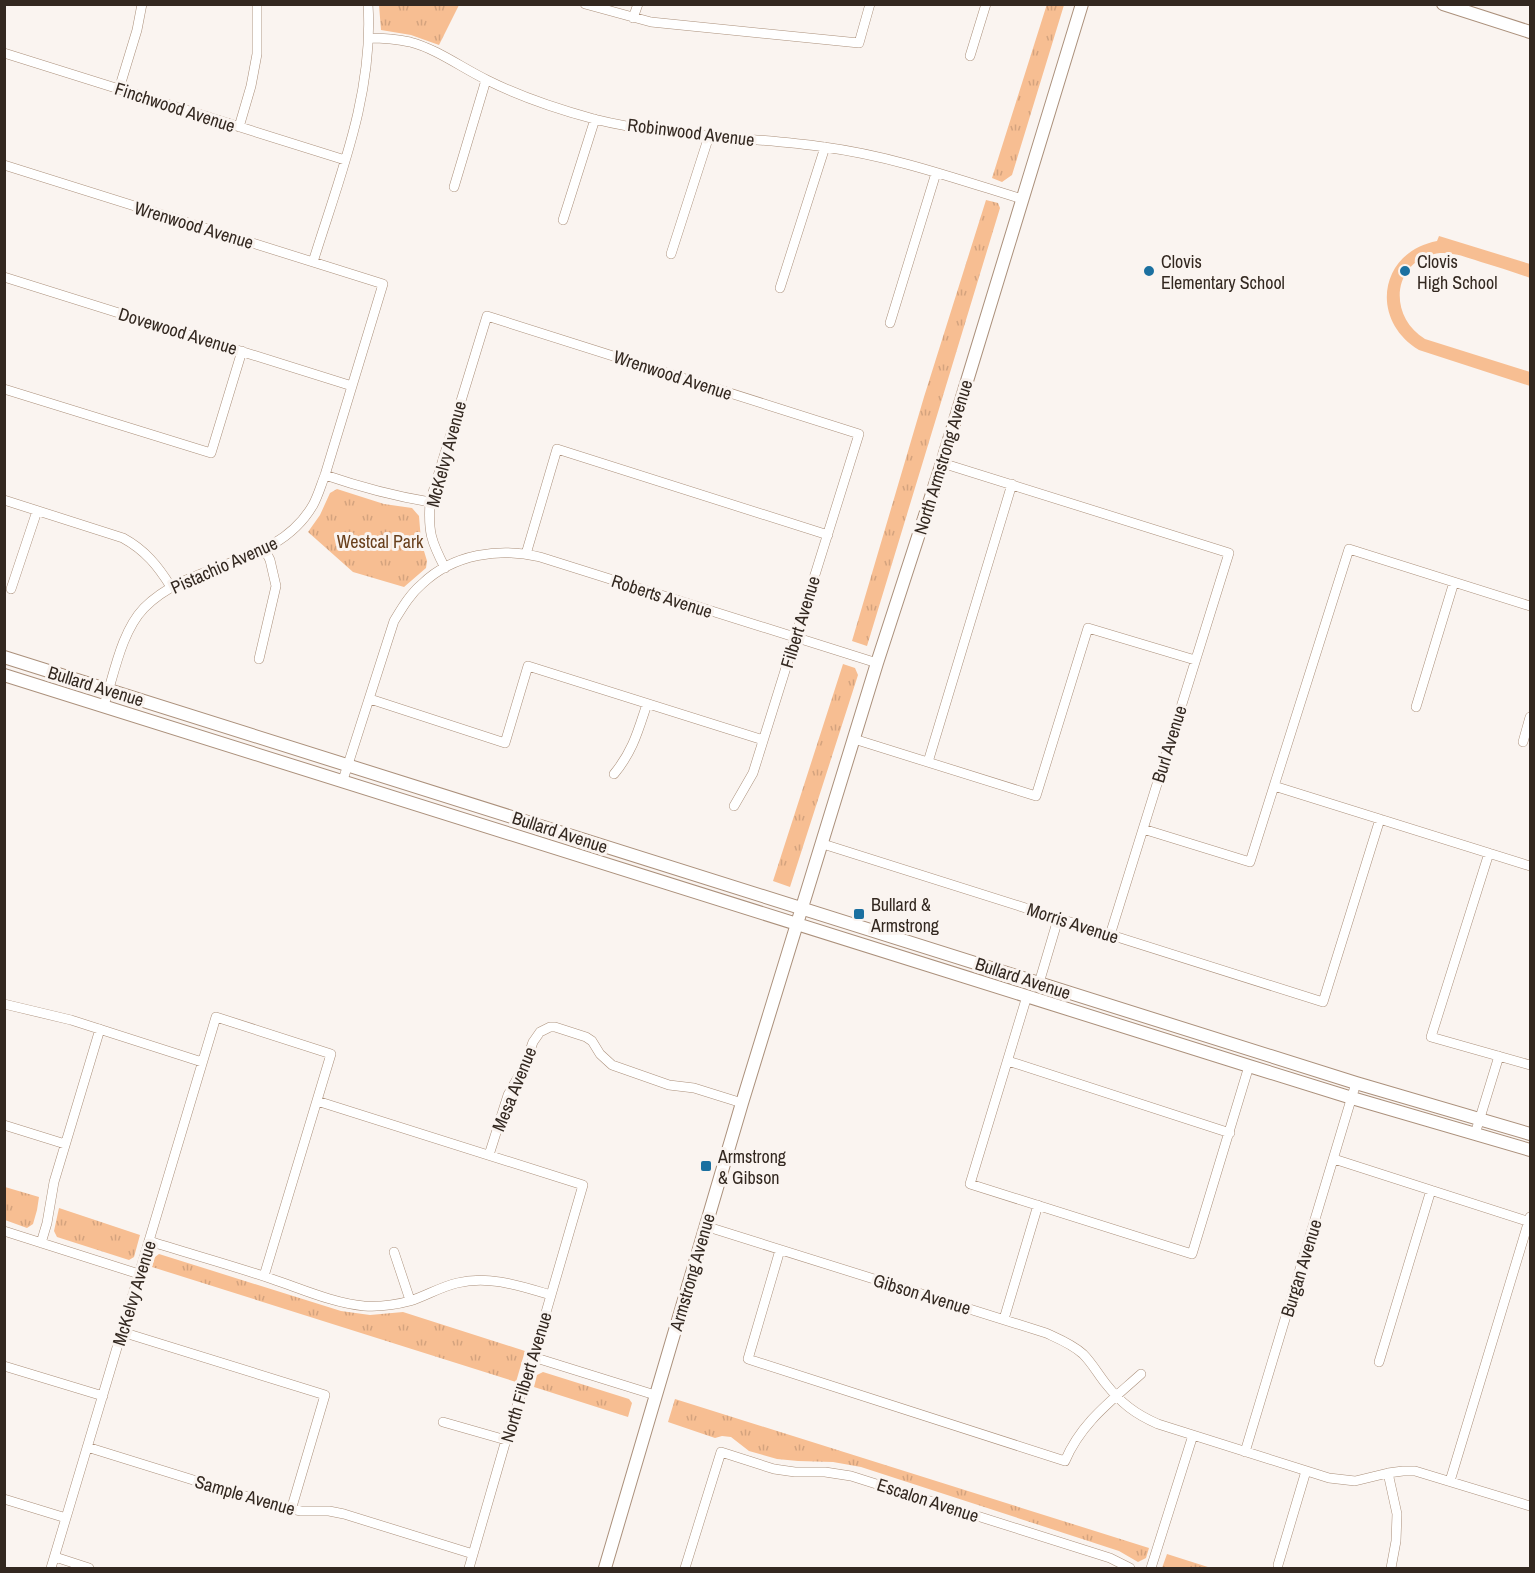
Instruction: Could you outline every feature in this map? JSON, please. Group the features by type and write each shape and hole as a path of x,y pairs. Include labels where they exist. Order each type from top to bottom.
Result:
{"main road":[{"name":"North Armstrong Avenue","path":"802,908 877,663 942,463 1082,4"},
{"path":"1443,4 1530,32"},
{"name":"Bullard Avenue","path":"4,657 1356,1083 1530,1134"},
{"path":"4,665 29,672 46,670"},
{"name":"Bullard Avenue","path":"4,675 1249,1066 1530,1150"},
{"name":"Armstrong Avenue","path":"605,1569 705,1226 802,908"},
{"name":"Bullard Avenue","path":"1027,996 1040,992 1081,1003 1115,1007"}],"street":[{"path":"119,89 137,30 142,4"},
{"path":"239,127 251,86 256,54 257,4"},
{"path":"313,262 361,106 369,38 368,4"},
{"path":"585,4 633,18 670,25 859,43 870,4"},
{"path":"633,18 638,4"},
{"path":"970,56 986,4"},
{"name":"Robinwood Avenue","path":"369,38 410,42 431,50 486,80 554,108 595,119 666,132 825,147 876,156 1022,199"},
{"name":"Finchwood Avenue","path":"4,53 345,160"},
{"path":"454,187 486,80"},
{"path":"563,220 595,119"},
{"path":"671,254 709,136"},
{"path":"780,288 825,147"},
{"name":"Wrenwood Avenue","path":"4,165 383,284"},
{"path":"890,322 936,173"},
{"name":"Dovewood Avenue","path":"4,277 352,386"},
{"name":"Pistachio Avenue","path":"104,705 124,639 142,609 171,587 265,550 301,523 314,504 325,475 383,284"},
{"name":"Wrenwood Avenue","path":"487,316 859,434"},
{"name":"McKelvy Avenue","path":"445,568 434,546 429,524 430,502 487,316"},
{"path":"4,389 211,453 242,351"},
{"name":"Filbert Avenue","path":"734,806 753,773 859,434"},
{"path":"526,554 557,449 828,535"},
{"path":"928,762 1012,484 942,463"},
{"path":"325,475 367,489 430,502"},
{"name":"Burl Avenue","path":"1012,484 1229,553 1110,935"},
{"path":"4,500 109,533 135,544 159,567 171,587"},
{"path":"11,588 37,511"},
{"path":"1143,829 1250,862 1349,549 1530,606"},
{"path":"260,659 276,586 270,560 265,550"},
{"name":"Roberts Avenue","path":"445,568 484,554 507,552 526,554 877,663"},
{"path":"343,780 394,621 408,599 423,583 445,568"},
{"path":"1416,707 1454,582"},
{"path":"854,739 1036,796 1088,628 1195,660"},
{"path":"370,699 505,742 528,666 763,740"},
{"path":"614,774 626,760 635,741 647,704"},
{"path":"1523,742 1530,717"},
{"path":"1274,786 1530,866"},
{"name":"Morris Avenue","path":"822,844 1323,1002 1380,819"},
{"path":"1489,854 1431,1037 1530,1065"},
{"path":"1039,982 1058,919"},
{"path":"1027,996 970,1184 1192,1254 1249,1066"},
{"path":"4,1004 71,1020 202,1062"},
{"name":"McKelvy Avenue","path":"51,1569 216,1017 331,1054 317,1101"},
{"name":"Mesa Avenue","path":"489,1155 508,1095 525,1065 533,1042 540,1032 550,1027 586,1037 612,1065 669,1085 694,1088 742,1103"},
{"path":"41,1242 50,1212 54,1182 100,1029"},
{"path":"1475,1134 1498,1056"},
{"path":"1008,1061 1230,1133"},
{"name":"Burgan Avenue","path":"1245,1452 1356,1083"},
{"path":"264,1276 317,1101 489,1155"},
{"path":"4,1125 65,1144"},
{"name":"North Filbert Avenue","path":"469,1569 583,1185 489,1155"},
{"path":"1334,1159 1530,1220 1450,1481"},
{"path":"1379,1362 1431,1190"},
{"path":"1004,1319 1038,1205"},
{"name":"Gibson Avenue","path":"705,1226 1046,1333 1082,1354 1128,1407 1141,1417 1158,1424 1329,1478 1355,1481 1388,1473 1415,1471 1530,1506"},
{"path":"4,1231 139,1274"},
{"path":"149,1241 346,1303 366,1306 387,1306 458,1282 479,1280 499,1281 551,1295"},
{"path":"780,1250 748,1359 1065,1461 1079,1434 1090,1421 1141,1374"},
{"path":"394,1251 410,1300"},
{"path":"122,1332 325,1395 291,1510"},
{"path":"533,1357 655,1395"},
{"path":"4,1366 103,1396"},
{"path":"443,1422 507,1440"},
{"path":"1151,1569 1193,1435"},
{"name":"Sample Avenue","path":"87,1447 291,1510 329,1511 344,1514 473,1554"},
{"name":"Escalon Avenue","path":"685,1569 721,1452 774,1469 851,1476 1110,1558 1130,1569"},
{"path":"1278,1564 1306,1471"},
{"path":"1388,1473 1397,1514 1396,1541 1391,1569"},
{"path":"4,1499 66,1518"},
{"path":"55,1557 89,1569"}],"green space":[{"path":"379,4 459,5 439,45 411,35 381,30"},
{"path":"1047,4 1064,5 1012,175 1002,182 992,178"},
{"path":"986,200 998,203 1000,208 867,646 852,641 924,397"},
{"path":"1439,236 1530,264 1530,278 1456,254 1440,253 1424,257 1412,265 1404,276 1400,289 1400,303 1404,316 1413,329 1425,339 1530,372 1530,386 1419,350 1403,337 1393,322 1387,305 1388,288 1393,272 1403,258 1418,248 1437,241"},
{"name":"Westcal Park","path":"337,489 384,504 412,508 419,516 421,541 427,561 426,568 404,587 353,572 308,532 320,515 330,493"},
{"path":"843,664 855,668 858,675 790,887 773,881"},
{"path":"5,1187 39,1197 33,1224 27,1228 5,1220"},
{"path":"59,1208 140,1235 134,1257 129,1260 57,1237 54,1231"},
{"path":"159,1254 341,1311 370,1315 403,1312 525,1351 516,1382 152,1267 155,1257"},
{"path":"543,1372 629,1399 632,1403 628,1417 534,1387 537,1375"},
{"path":"675,1399 1149,1548 1146,1558 1138,1562 1119,1551 861,1467 833,1462 777,1459 749,1451 731,1437 715,1438 668,1422"},
{"path":"1167,1554 1211,1568 1162,1568"}],"place":[{"name":"Clovis Elementary School","path":"1149,271"},
{"name":"Clovis High School","path":"1405,271"},
{"name":"Bullard & Armstrong","path":"859,914"},
{"name":"Armstrong & Gibson","path":"706,1166"}]}
